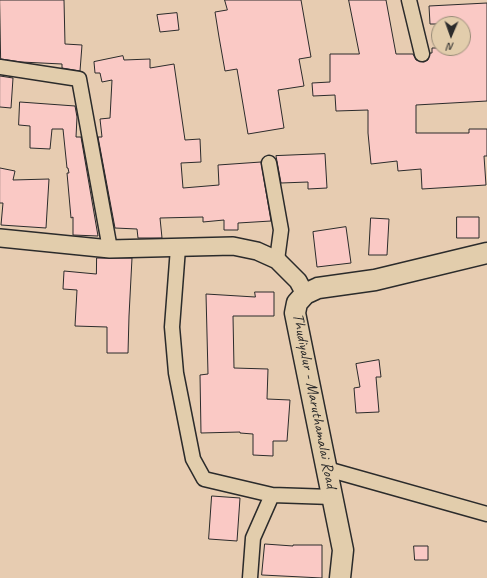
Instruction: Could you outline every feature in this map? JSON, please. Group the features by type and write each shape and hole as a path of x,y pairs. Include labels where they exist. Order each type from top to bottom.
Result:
{"main road":[{"name":"Thudiyalur - Maruthamalai Road","path":"340,578 343,550 295,313 297,303 305,294 318,288 375,280 487,253"}],"street":[{"path":"409,0 422,54"},
{"path":"0,67 79,79 110,249"},
{"path":"269,162 281,230 277,260"},
{"path":"0,238 110,249 233,246 257,251 277,260 298,281 305,294"},
{"path":"178,248 172,327 176,373 193,459 204,479 272,495 332,497"},
{"path":"327,469 487,514"},
{"path":"250,578 253,538 272,495"}],"building":[{"path":"0,0 64,0 65,44 82,45 80,71 62,68 62,64 21,62 1,59"},
{"path":"225,0 301,0 311,57 299,59 304,86 278,90 284,128 248,134 237,69 225,71 219,37 215,12 227,10"},
{"path":"349,0 386,0 396,54 413,54 416,60 424,62 428,60 430,53 431,56 471,56 471,16 431,16 430,24 429,6 487,3 487,101 416,105 416,133 469,133 469,129 487,129 487,156 484,156 486,185 422,189 421,169 398,171 397,161 371,164 368,133 368,110 336,111 335,95 313,96 312,83 330,82 330,54 359,54"},
{"path":"177,13 179,30 160,32 157,15"},
{"path":"123,56 124,60 150,59 150,68 174,64 185,140 200,139 201,162 181,163 183,188 219,185 218,165 261,162 271,221 238,223 238,230 224,230 224,220 203,222 203,217 160,218 162,238 138,238 137,229 115,228 98,137 102,137 100,119 110,118 112,80 102,82 100,73 95,73 94,62"},
{"path":"0,76 13,78 11,108 0,107"},
{"path":"20,102 75,106 77,117 76,137 81,137 98,236 73,235 73,217 71,218 67,173 69,173 67,168 63,129 52,129 50,149 30,148 30,126 19,125"},
{"path":"325,154 327,188 308,189 308,182 281,183 276,156"},
{"path":"0,168 15,171 13,180 49,179 46,228 1,225 3,203 0,203"},
{"path":"457,217 479,217 479,238 457,238"},
{"path":"371,218 389,219 387,255 369,255"},
{"path":"346,227 351,263 317,267 313,232"},
{"path":"97,258 132,258 128,353 107,353 107,327 75,326 77,290 63,289 64,271 96,274"},
{"path":"255,292 274,292 274,316 233,316 234,368 268,369 267,399 290,400 287,441 273,441 273,456 253,455 253,434 240,432 201,433 200,375 208,374 206,294 255,297"},
{"path":"379,360 381,377 376,377 379,412 356,413 354,388 360,387 356,364"},
{"path":"212,496 240,498 237,541 209,539"},
{"path":"265,544 293,546 322,545 322,578 262,575"},
{"path":"414,546 428,546 428,560 415,560"}]}
